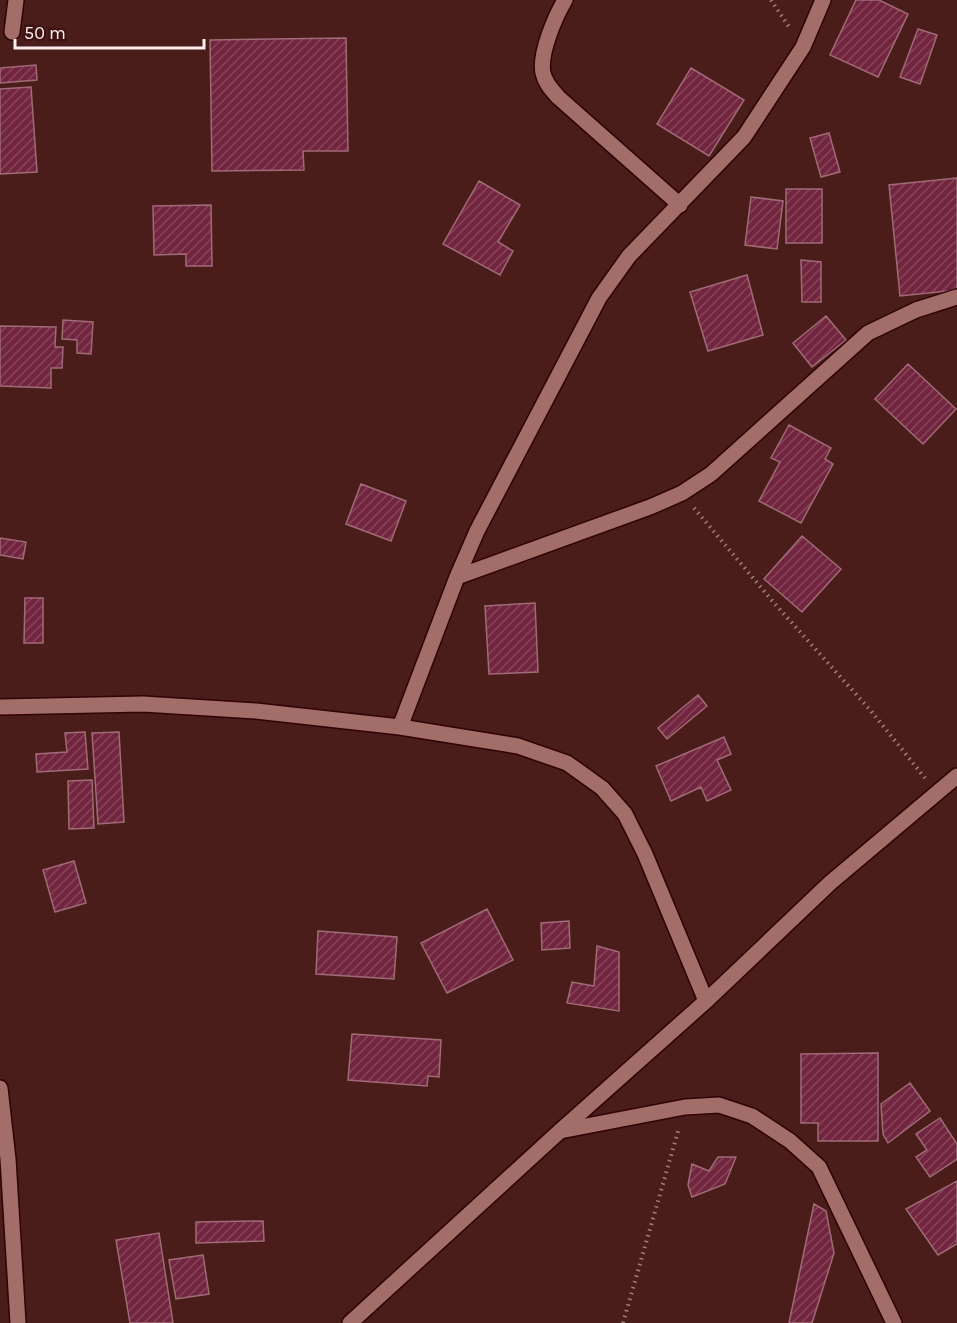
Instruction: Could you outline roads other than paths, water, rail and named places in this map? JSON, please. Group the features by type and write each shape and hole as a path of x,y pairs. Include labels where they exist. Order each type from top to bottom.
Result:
{"street":[{"path":"12,32 16,0"},
{"path":"565,0 555,18 544,49 542,72 549,87 558,98 680,205"},
{"path":"400,726 477,531 599,298 629,256 744,137 803,47 823,0"},
{"path":"458,577 650,507 682,493 711,474 868,333 916,309 957,297"},
{"path":"0,707 143,704 256,711 400,726 518,746 567,763 602,788 625,814 645,854 706,1001"},
{"path":"350,1323 706,1001 830,883 957,776"},
{"path":"0,1088 8,1159 18,1323"},
{"path":"560,1131 685,1107 718,1105 752,1116 790,1141 819,1167 894,1323"}]}
